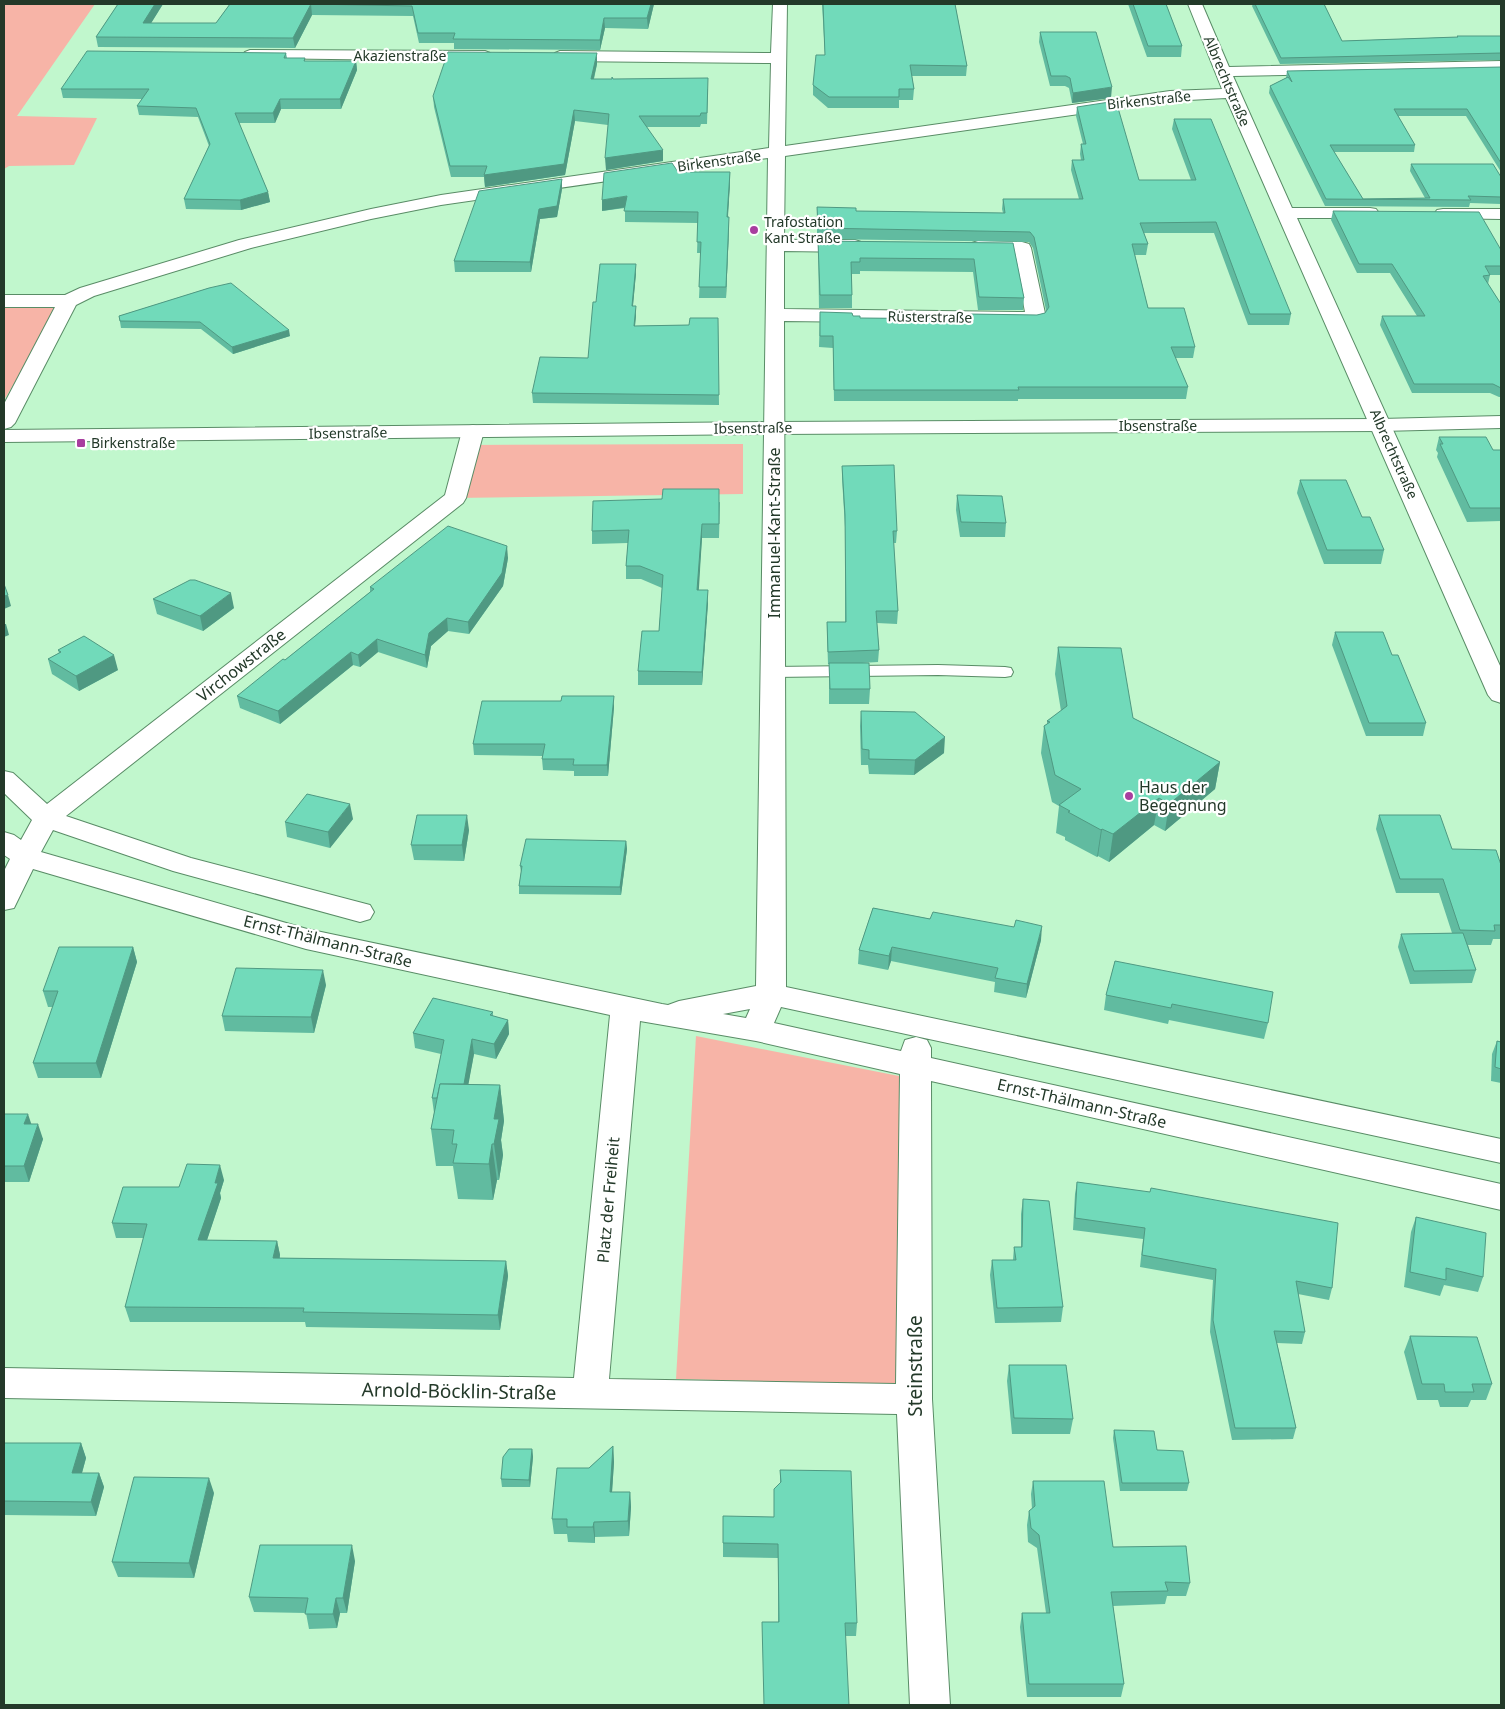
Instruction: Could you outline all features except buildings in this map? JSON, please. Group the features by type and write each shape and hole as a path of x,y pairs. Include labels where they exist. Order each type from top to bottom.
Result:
{"street":[{"name":"Immanuel-Kant-Straße","path":"756,1030 771,994 775,245 780,4"},
{"name":"Albrechtstraße","path":"1195,4 1222,72 1501,696"},
{"name":"Akazienstraße","path":"237,55 501,56"},
{"path":"540,56 779,58"},
{"path":"1222,72 1501,66"},
{"name":"Birkenstraße","path":"4,301 68,301 87,292 245,244 371,214 451,199 1170,96 1232,94"},
{"path":"1285,212 1386,213"},
{"path":"1425,214 1501,214"},
{"path":"775,245 874,246"},
{"name":"Rüsterstraße","path":"775,315 1036,318 1022,248 962,247"},
{"path":"4,423 68,301"},
{"name":"Ibsenstraße","path":"4,436 774,428 1381,425 1501,422"},
{"name":"Virchowstraße","path":"4,901 14,849 46,818 455,498 473,431"},
{"path":"4,779 46,818 183,865 360,912"},
{"name":"Ernst-Thälmann-Straße","path":"14,849 306,939 662,1015 756,1030 1501,1197"},
{"name":"Ernst-Thälmann-Straße","path":"662,1015 771,994 1501,1151"},
{"name":"Platz der Freiheit","path":"590,1394 626,1007"},
{"name":"Steinstraße","path":"917,1026 914,1399 930,1705"},
{"name":"Arnold-Böcklin-Straße","path":"4,1383 914,1399"}],"lane":[{"path":"773,672 938,670 1005,672"}],"shaded area":[{"path":"4,4 95,4 17,116 97,118 74,165 9,166 4,169"},
{"path":"48,304 55,306 58,312 4,400 4,305"},
{"path":"743,444 743,494 455,498 470,445"},
{"path":"696,1036 899,1076 899,1385 676,1379"}],"place":[{"name":"Trafostation Kant Straße","path":"754,230"},
{"name":"Birkenstraße","path":"81,443"},
{"name":"Haus der Begegnung","path":"1129,796"}]}
